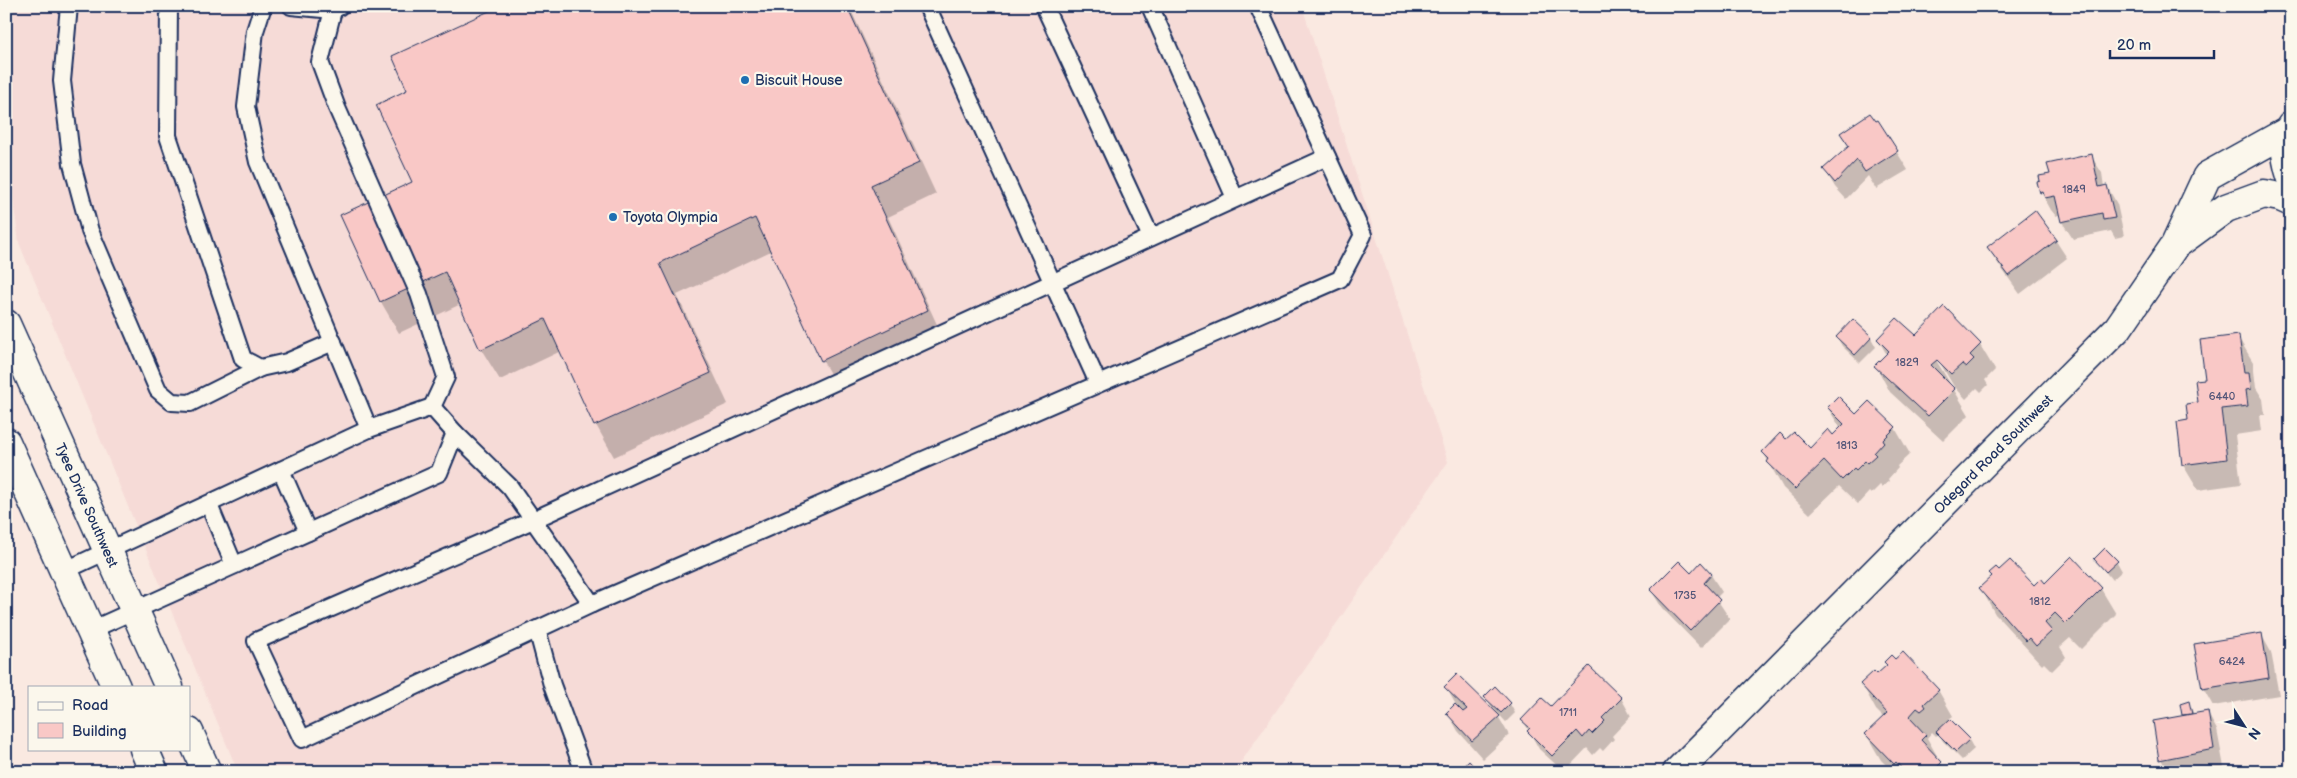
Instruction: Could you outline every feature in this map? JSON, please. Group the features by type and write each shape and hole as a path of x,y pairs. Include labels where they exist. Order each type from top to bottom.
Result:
{"street":[{"path":"2290,129 2286,160 2291,176"},
{"name":"Odegard Road Southwest","path":"1677,772 2118,328 2175,245 2208,176 2290,129"},
{"path":"2175,245 2226,208 2264,194 2280,197 2291,202"},
{"name":"Tyee Drive Southwest","path":"6,324 168,686"},
{"path":"6,442 116,686"},
{"path":"190,734 207,772"},
{"path":"144,750 154,772"}],"lane":[{"path":"70,6 62,81 72,164 90,231 158,390 172,402 190,403 260,368 287,362 333,342"},
{"path":"169,6 168,136 242,358 260,368"},
{"path":"263,6 255,31 246,107 258,162 370,429"},
{"path":"64,572 370,429 432,407 446,377 422,304 337,108 320,62 337,8 291,6"},
{"path":"927,6 1098,383"},
{"path":"1044,6 1151,237"},
{"path":"1150,6 1236,198"},
{"path":"1258,6 1363,235 1340,278 592,604 302,739 256,641 533,520 1327,157"},
{"path":"432,407 455,433 510,487 592,604"},
{"path":"90,630 439,473 455,433"},
{"path":"281,470 308,532"},
{"path":"209,504 234,566"},
{"path":"537,629 552,685 584,772"}],"shaded area":[{"path":"6,6 1302,6 1448,462 1234,772 238,772 19,243 6,146"}],"building":[{"name":"Toyota Olympia","path":"500,6 847,6 919,163 871,185 928,310 821,361 755,218 660,263 711,373 594,426 545,319 480,350 445,272 380,302 340,215 412,182 376,105 407,90 392,56"},
{"path":"1870,113 1876,121 1878,120 1898,151 1865,172 1857,160 1835,183 1823,169 1849,146 1840,133"},
{"path":"2092,154 2099,187 2107,185 2115,218 2103,220 2102,213 2061,222 2055,196 2045,198 2043,192 2040,193 2037,182 2040,181 2039,176 2050,174 2047,164"},
{"path":"2035,210 2057,240 2009,276 1987,247"},
{"path":"1944,306 1981,344 1970,355 1974,359 1966,367 1962,364 1951,374 1937,360 1931,365 1955,389 1928,416 1874,366 1889,351 1877,339 1897,318 1916,335"},
{"path":"1853,319 1872,337 1855,355 1836,337"},
{"path":"2239,335 2244,372 2249,372 2251,389 2246,390 2248,406 2221,409 2227,459 2182,465 2177,422 2188,420 2186,404 2198,402 2195,380 2205,379 2200,340"},
{"path":"1838,396 1856,414 1869,401 1896,427 1883,440 1884,442 1874,453 1876,455 1867,463 1865,461 1856,470 1854,468 1842,480 1824,461 1795,489 1767,462 1769,459 1762,452 1780,433 1786,439 1794,432 1810,448 1828,429 1833,435 1844,424 1827,407"},
{"path":"2105,548 2118,561 2106,572 2094,559"},
{"path":"2072,556 2102,588 2066,624 2055,613 2045,623 2052,631 2036,646 2029,638 2026,641 1979,588 1992,576 1989,573 1996,567 1999,570 2010,560 2034,585 2041,578 2045,583"},
{"path":"1679,561 1691,573 1701,562 1712,574 1704,583 1720,600 1690,631 1650,590"},
{"path":"2262,633 2269,678 2202,689 2194,644"},
{"path":"1903,652 1939,690 1924,704 1926,707 1921,711 1917,708 1909,717 1926,735 1921,740 1942,762 1932,772 1905,772 1896,762 1894,764 1865,734 1887,713 1860,684 1874,671 1877,674 1887,665 1884,662 1891,655 1895,659"},
{"path":"1589,666 1622,698 1602,718 1605,721 1592,734 1589,731 1583,738 1577,731 1552,756 1527,731 1530,728 1521,720 1542,698 1551,706"},
{"path":"1457,674 1500,716 1472,741 1446,713 1455,704 1463,712 1467,709 1444,687"},
{"path":"1495,686 1511,703 1501,713 1484,697"},
{"path":"2189,701 2192,714 2182,715 2180,704"},
{"path":"2208,711 2214,749 2159,760 2153,721"},
{"path":"1950,719 1970,739 1956,752 1936,732"},
{"path":"1469,761 1479,772 1459,772"}],"place":[{"name":"Biscuit House","path":"745,80"},
{"name":"Toyota Olympia","path":"613,217"}]}
